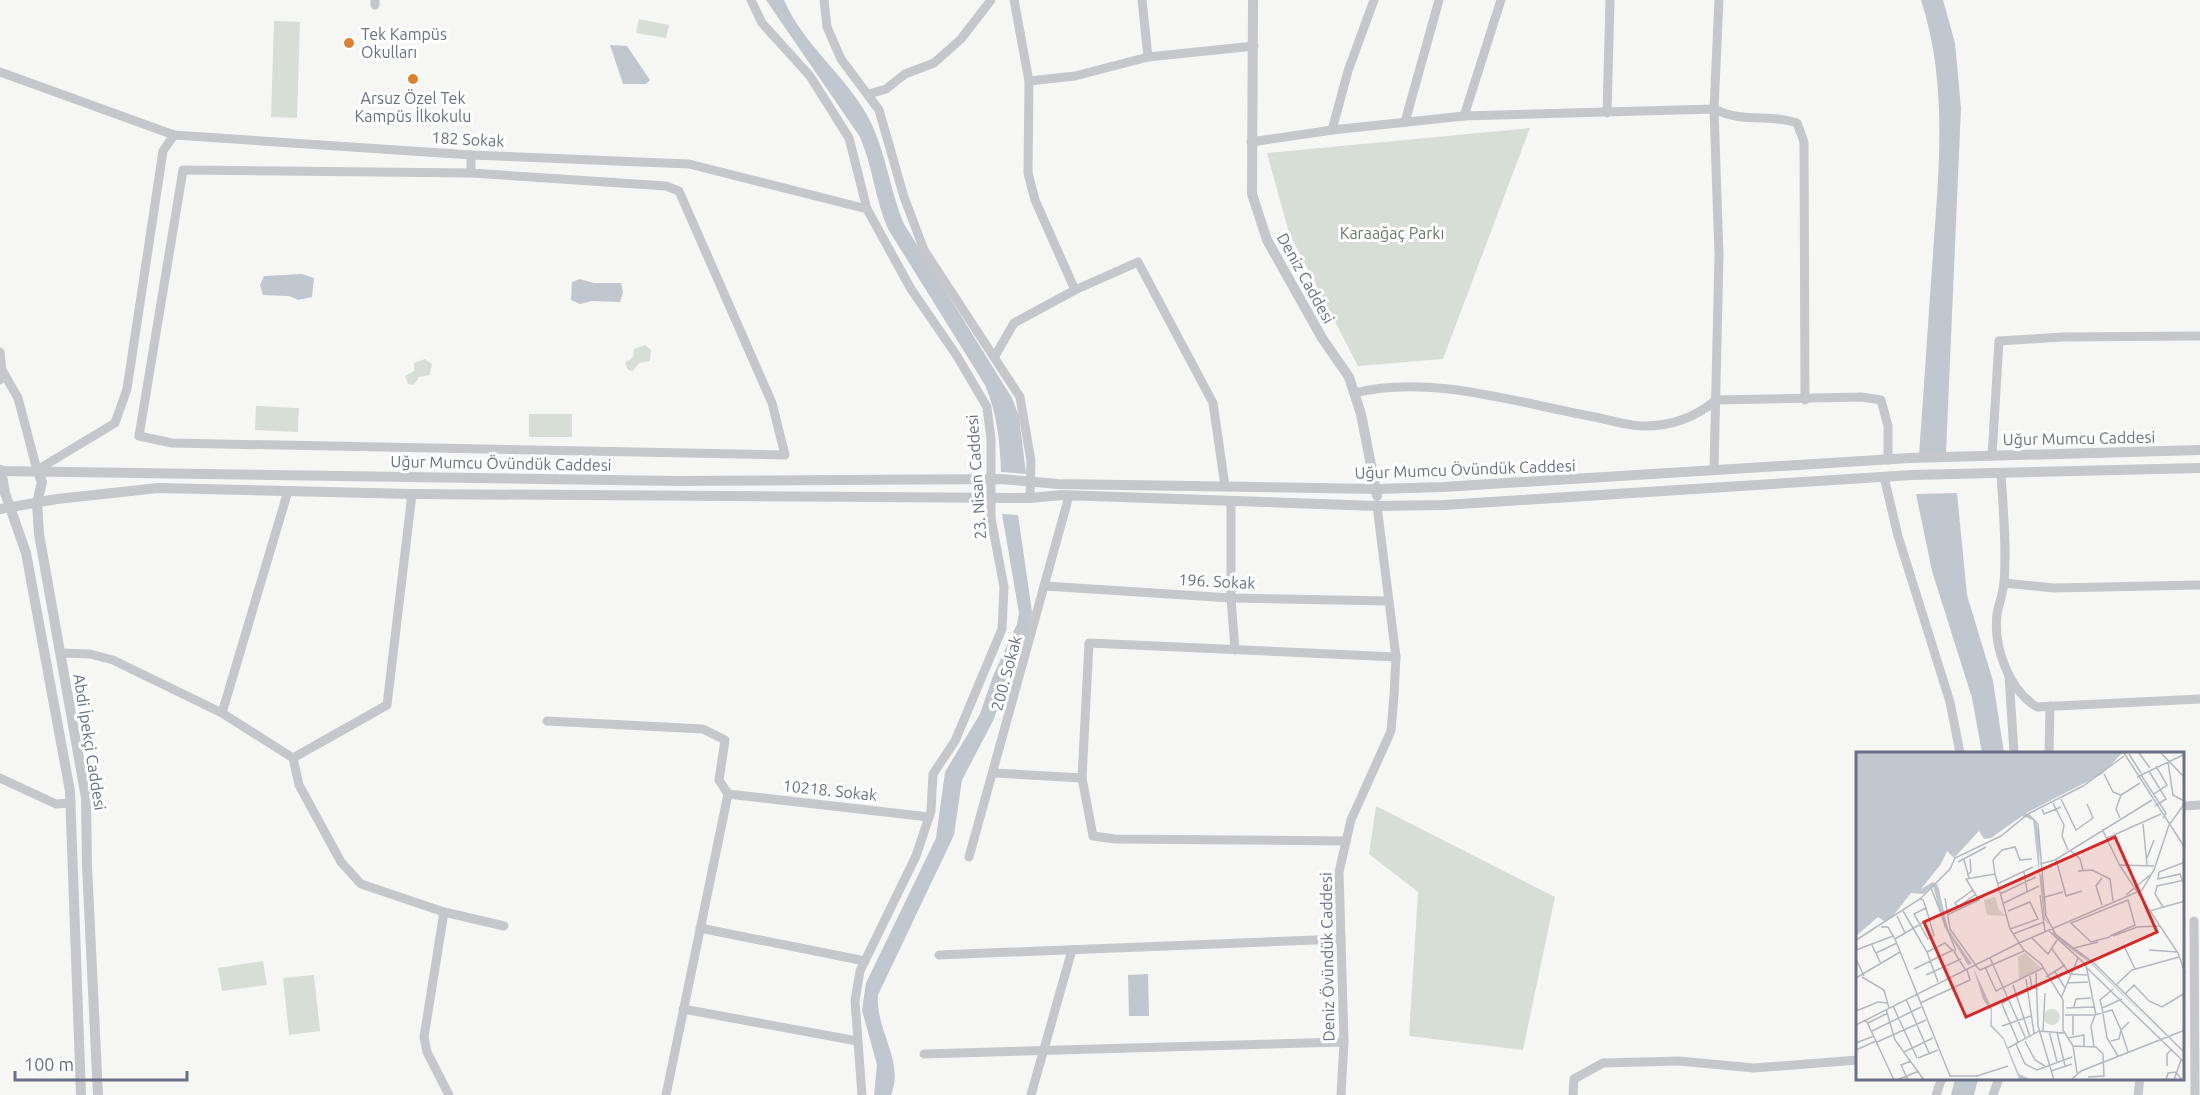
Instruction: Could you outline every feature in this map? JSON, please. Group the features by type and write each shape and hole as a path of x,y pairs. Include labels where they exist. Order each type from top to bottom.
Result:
{"street":[{"name":"23. Nisan Caddesi","path":"751,0 762,24 810,76 849,138 867,209 911,289 957,356 987,407 996,479 992,518 1004,587 1002,629 955,741 933,774 929,817 916,856 860,971 855,1001 862,1095"},
{"path":"824,0 827,27 841,58 879,110 904,197 924,250 995,356 1020,398 1027,427 1025,497"},
{"path":"869,94 886,89 905,74 934,63 961,39 991,0"},
{"path":"1014,0 1029,81 1028,173 1035,201 1076,290"},
{"path":"1143,0 1148,57"},
{"name":"Deniz Caddesi","path":"1253,0 1252,194 1267,240 1322,338 1349,377 1377,489 1377,506"},
{"path":"1332,130 1348,71 1374,0"},
{"path":"1405,122 1439,0"},
{"path":"1464,116 1502,0"},
{"path":"1607,113 1610,0"},
{"path":"1714,469 1719,255 1714,110 1719,0"},
{"path":"1029,81 1075,76 1148,57 1254,46"},
{"name":"182 Sokak","path":"0,72 174,135 471,155 688,164 867,209"},
{"path":"1251,142 1332,130 1464,116 1714,110 1730,117 1787,119 1797,123 1804,136 1805,400"},
{"path":"2,370 18,398 38,470 115,423 127,389 163,151 174,135"},
{"path":"471,155 471,173"},
{"path":"183,170 471,173 666,186 679,191 772,404 785,454 172,443 139,436 183,170"},
{"path":"995,356 1014,323 1076,290 1138,262 1214,403 1225,486"},
{"path":"1992,456 1999,341 2062,337 2200,336"},
{"path":"0,352 2,370 0,381"},
{"path":"1354,393 1380,386 1431,387 1644,426 1690,417 1701,413 1716,400 1805,400 1861,397 1881,400 1888,426 1888,460"},
{"name":"Uğur Mumcu Caddesi","path":"1910,458 2200,450"},
{"name":"Uğur Mumcu Övündük Caddesi","path":"0,467 38,470 677,481 996,479 1058,484 1377,489 1635,476 1714,469 1910,458"},
{"name":"Abdi İpekçi Caddesi","path":"0,467 5,493 12,507 26,553 71,802 81,1095"},
{"name":"Uğur Mumcu Caddesi","path":"1912,475 2200,468"},
{"name":"Abdi İpekçi Caddesi","path":"38,470 42,482 37,503 39,534 86,798 98,1095"},
{"path":"2001,473 2004,583 1997,616 1999,642 2009,676 2014,752"},
{"name":"Uğur Mumcu Övündük Caddesi","path":"0,509 158,488 412,494 1069,496 1377,506 1468,503 1912,475"},
{"path":"1884,477 1898,536 1950,702 1960,752"},
{"path":"222,712 288,491"},
{"path":"293,758 387,705 412,494"},
{"name":"200. Sokak","path":"969,857 1069,496"},
{"path":"1231,502 1235,650"},
{"name":"Deniz Övündük Caddesi","path":"1341,1095 1344,1042 1339,872 1351,820 1391,731 1396,657 1387,601 1377,506"},
{"path":"2004,583 2054,588 2200,585"},
{"name":"196. Sokak","path":"1045,586 1232,598 1387,601"},
{"path":"1346,841 1115,839 1094,836 1082,778 1089,643 1396,657"},
{"path":"61,653 90,654 112,660 222,712 293,758 299,784 340,862 362,884 444,912 504,926"},
{"path":"2009,676 2027,701 2037,707 2200,699"},
{"path":"2049,752 2050,706"},
{"path":"547,720 704,729 725,740 719,780 728,794 666,1095"},
{"path":"994,773 1082,778"},
{"path":"0,778 56,804 71,802"},
{"name":"10218. Sokak","path":"728,794 929,817"},
{"path":"2185,806 2200,805"},
{"path":"444,912 424,1037 427,1052 449,1095"},
{"path":"2195,1095 2197,921"},
{"path":"700,928 865,961"},
{"path":"939,955 1341,939"},
{"path":"1031,1095 1072,950"},
{"path":"683,1009 857,1041"},
{"path":"924,1054 1344,1042"},
{"path":"1574,1095 1574,1079 1603,1063 1679,1061 1754,1068 1856,1060"},
{"path":"1936,1095 1941,1080"},
{"path":"1993,1095 1998,1080"},
{"path":"2138,1095 2140,1080"}],"green space":[{"path":"639,19 669,25 666,38 636,33"},
{"path":"274,21 300,22 297,118 271,117"},
{"name":"Karaağaç Parkı","path":"1530,128 1443,359 1358,366 1289,233 1267,153"},
{"path":"645,345 651,350 650,361 639,363 633,371 628,370 625,363 633,357 634,349"},
{"path":"425,359 432,364 430,375 419,377 414,385 408,384 405,376 414,371 414,363"},
{"path":"256,406 299,408 298,432 255,430"},
{"path":"529,414 572,414 572,437 529,437"},
{"path":"1376,806 1555,897 1523,1050 1409,1036 1418,892 1369,854"},
{"path":"263,961 267,985 222,991 218,968"},
{"path":"314,975 320,1031 289,1035 283,978"}],"shaded area":[{"path":"766,0 784,0 802,31 858,100 867,115 879,142 904,224 1012,398 1019,416 1026,474 1001,472 997,427 985,385 888,229 860,137"},
{"path":"1921,0 1943,0 1955,43 1961,108 1946,453 1919,455 1939,158 1935,63 1930,31"},
{"path":"610,45 627,46 650,80 646,84 623,84"},
{"path":"302,274 314,278 312,297 298,300 289,296 263,295 260,285 264,276"},
{"path":"580,279 594,283 621,283 623,292 620,302 592,301 580,304 571,300 572,282"},
{"path":"1957,493 1967,595 1993,681 2004,752 1982,752 1972,698 1932,571 1916,494"},
{"path":"1002,514 1018,515 1032,612 1027,636 1005,681 994,719 962,780 954,835 878,995 878,1008 892,1058 894,1083 891,1095 874,1095 877,1065 862,1010 866,983 936,838 945,772 980,714 993,676 1017,624 1019,613"},
{"path":"1148,974 1149,1016 1129,1016 1128,975"},
{"path":"1955,1080 1978,1080 1974,1095 1951,1095"}],"place":[{"name":"Tek Kampüs Okulları","path":"349,43"},
{"name":"Arsuz Özel Tek Kampüs İlkokulu","path":"413,79"}]}
